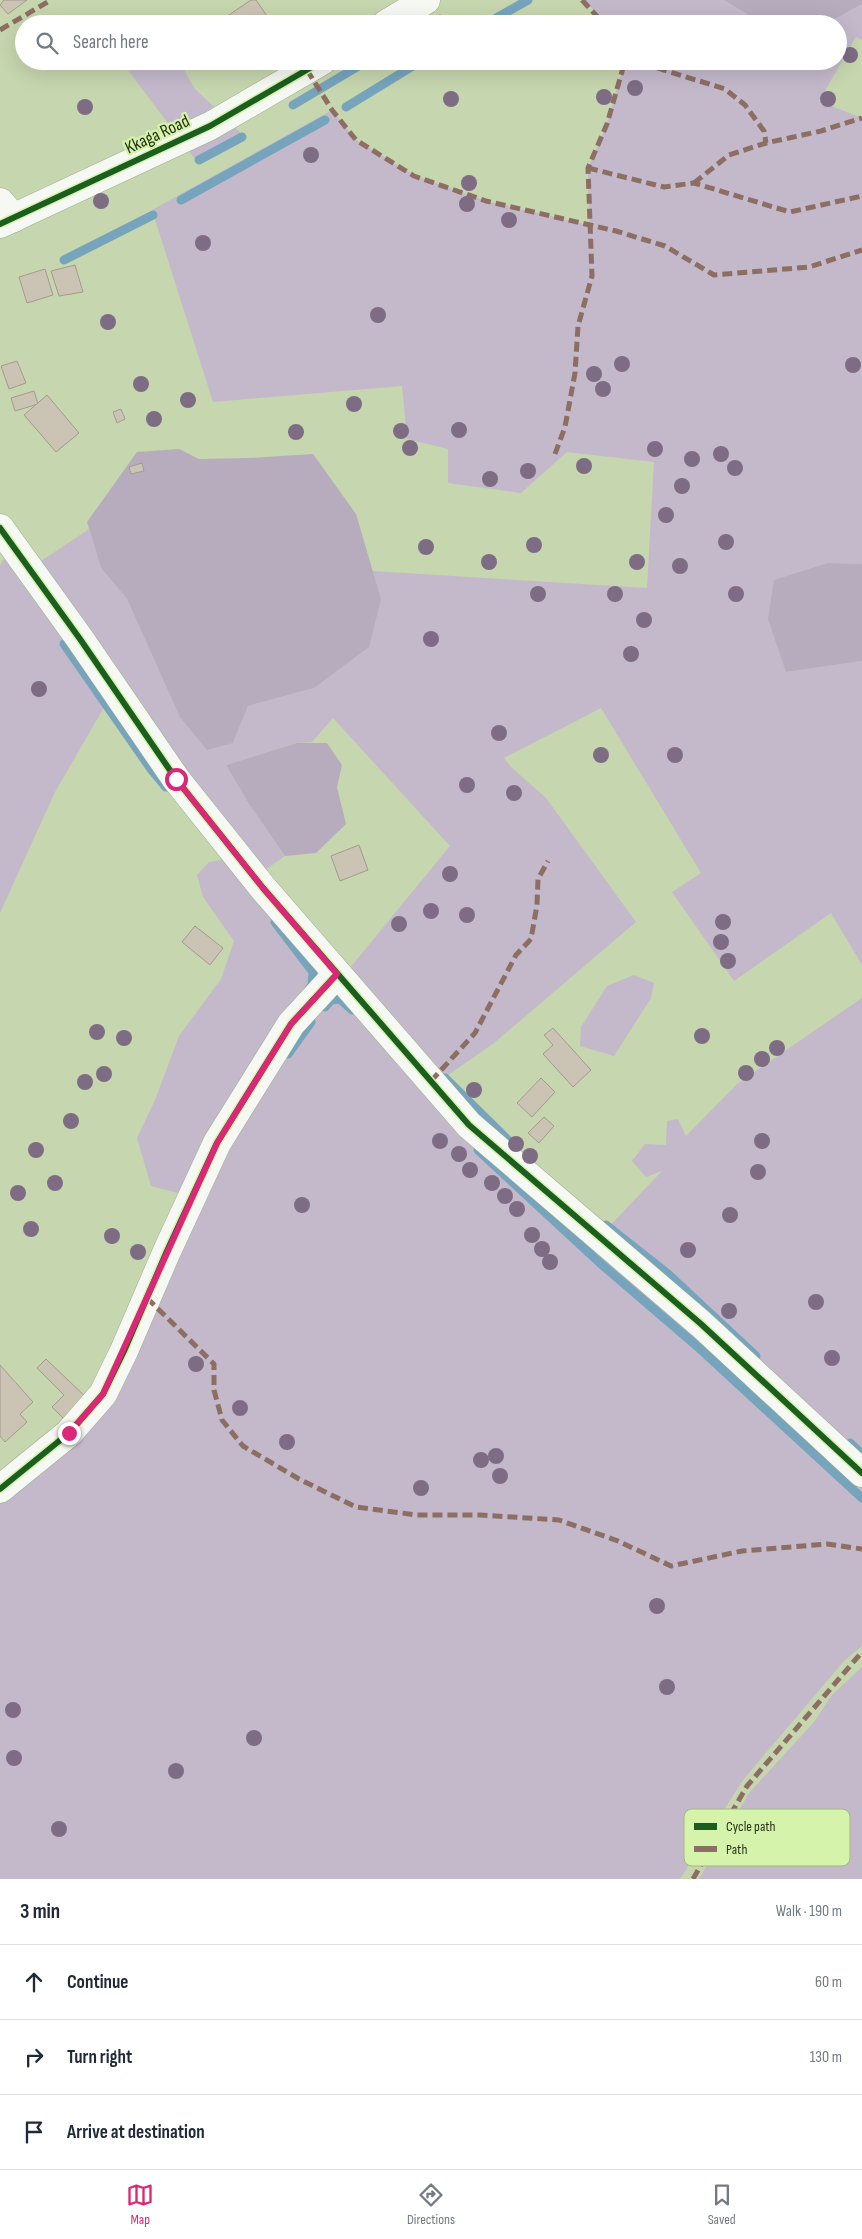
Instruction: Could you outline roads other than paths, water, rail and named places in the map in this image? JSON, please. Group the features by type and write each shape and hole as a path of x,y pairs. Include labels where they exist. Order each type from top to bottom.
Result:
{"street":[{"path":"401,15 426,0"},
{"name":"Kkaga Road","path":"5,214 210,126 306,70"},
{"path":"0,528 80,639 176,779 263,888 469,1125 701,1324 862,1473"},
{"path":"0,1489 69,1433 103,1394 217,1143 291,1024 337,974"}],"waterway":[{"path":"502,15 528,0"},
{"path":"293,105 352,70"},
{"path":"346,107 406,70"},
{"path":"181,200 325,120"},
{"path":"199,160 242,137"},
{"path":"64,260 153,215"},
{"path":"64,644 151,769 166,787"},
{"path":"275,922 313,972 312,985 309,989"},
{"path":"325,1007 331,1000 340,999 352,1010"},
{"path":"288,1054 311,1022"},
{"path":"445,1078 514,1146"},
{"path":"478,1150 600,1263 698,1347 862,1498"},
{"path":"606,1225 668,1274 756,1356"},
{"path":"850,1443 862,1454"}]}
